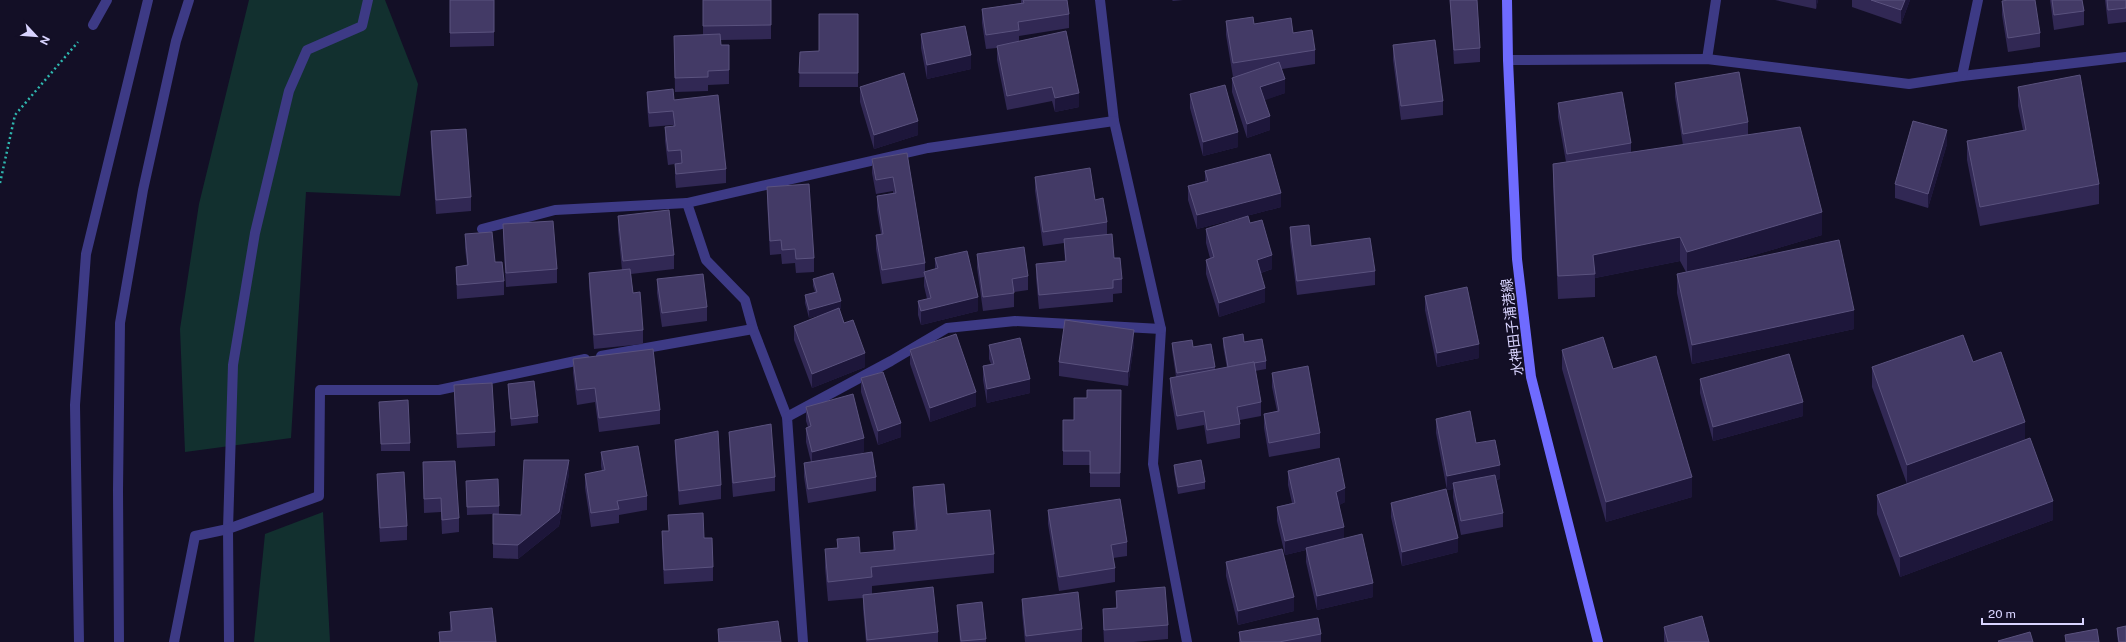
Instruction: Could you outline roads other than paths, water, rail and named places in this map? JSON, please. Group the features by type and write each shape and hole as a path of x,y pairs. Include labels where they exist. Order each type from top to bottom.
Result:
{"main road":[{"name":"水神田子浦港線","path":"1507,0 1508,60 1518,259 1531,377 1598,642"}],"street":[{"path":"92,25 107,0"},
{"path":"79,642 75,405 86,254 148,0"},
{"path":"119,642 118,490 120,323 150,160 176,41 189,0"},
{"path":"229,642 228,529 233,365 256,233 289,91 307,50 362,26 368,0"},
{"path":"1100,0 1114,121 1161,328 1153,464 1187,642"},
{"path":"1707,59 1716,0"},
{"path":"1962,76 1978,0"},
{"path":"1508,60 1707,59 1909,84 1962,76 2126,57"},
{"path":"482,229 555,210 687,203 928,148 1114,121"},
{"path":"687,203 706,260 745,300 753,329 787,417 803,642"},
{"path":"787,417 891,361 947,328 1015,321 1161,328"},
{"path":"174,642 195,536 228,529 319,496 320,390 439,390 556,364 753,329"}]}
